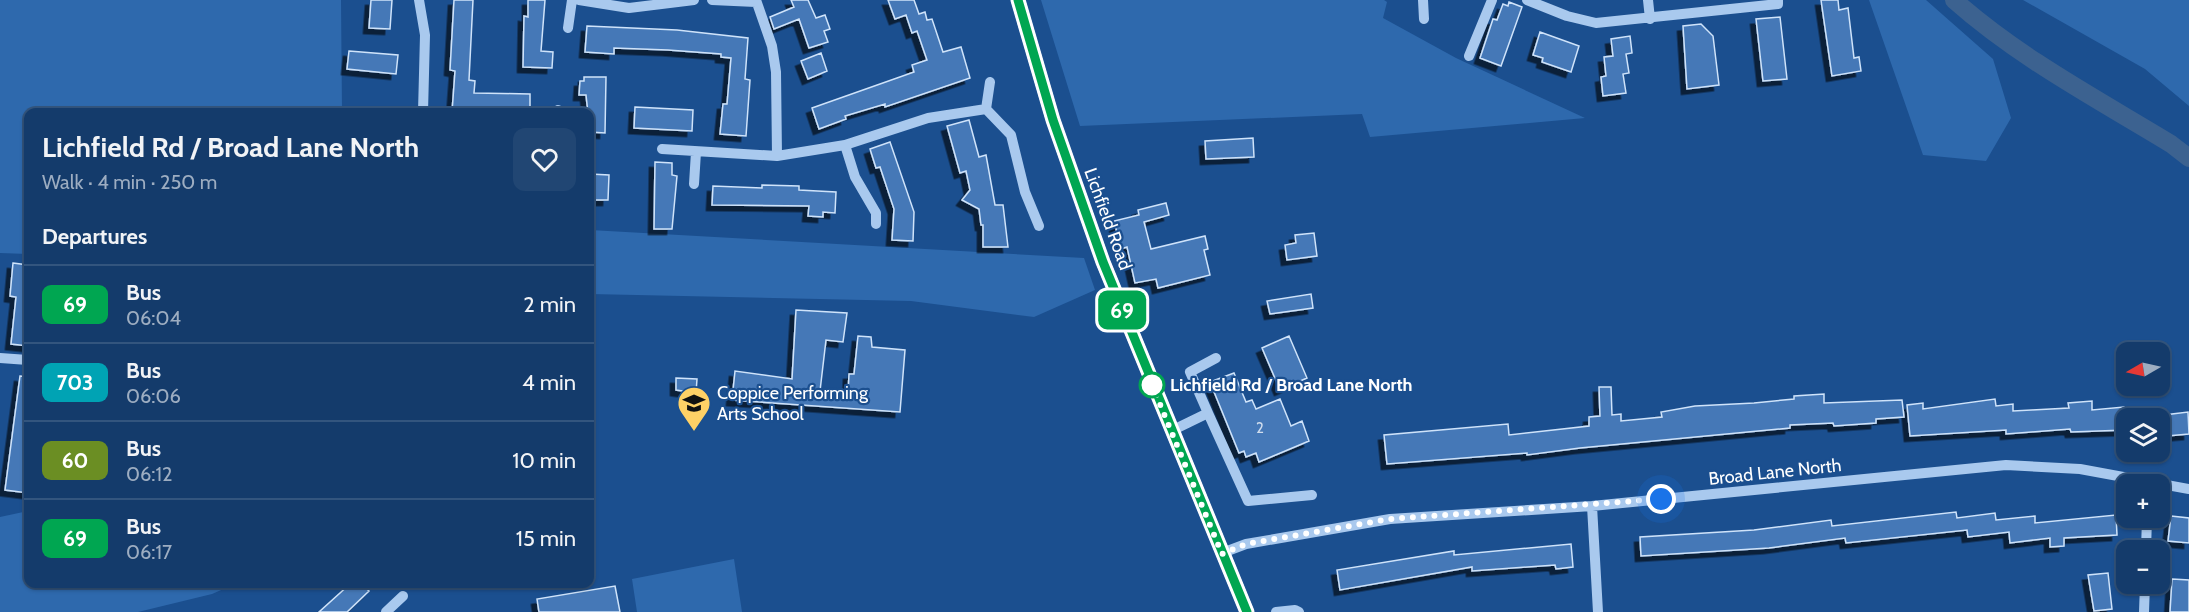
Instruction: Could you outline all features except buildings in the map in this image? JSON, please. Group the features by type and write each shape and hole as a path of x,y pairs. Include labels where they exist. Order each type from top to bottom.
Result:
{"main road":[{"name":"Lichfield Road","path":"1018,0 1074,183 1113,288 1247,612"}],"street":[{"path":"419,0 425,35 423,108"},
{"path":"568,28 572,0"},
{"path":"579,0 629,8 694,0"},
{"path":"712,0 756,1 772,46 776,72 777,156"},
{"path":"1423,0 1424,19"},
{"path":"1469,56 1492,0"},
{"path":"1527,0 1567,16 1596,23 1778,4 1778,0"},
{"path":"1648,0 1650,19"},
{"path":"986,109 990,82"},
{"path":"986,109 1002,123 1014,143 1025,192 1039,226"},
{"path":"662,149 777,156 845,146 928,118 986,109"},
{"path":"845,146 855,177 870,198 876,213 876,224"},
{"path":"694,184 696,152"},
{"path":"0,358 24,360"},
{"path":"1216,358 1190,372 1248,501 1312,495"},
{"path":"1171,430 1208,413"},
{"name":"Broad Lane North","path":"1222,554 1246,544 1390,519 1592,506 2006,465 2080,469 2116,476"},
{"name":"Broad Lane North","path":"2170,486 2189,489"},
{"path":"1592,506 1598,612"},
{"path":"2144,612 2145,594"},
{"path":"386,612 403,596"},
{"path":"1276,612 1295,610 1299,612"}],"shaded area":[{"path":"0,0 341,0 342,108 24,108 24,254 0,253"},
{"path":"1041,0 1384,0 1387,2 1383,18 1456,58 1585,118 1370,137 1362,114 1080,126"},
{"path":"1869,0 1926,0 1993,59 2011,118 1986,161 1923,155"},
{"path":"2023,0 2189,0 2189,106 2145,69"},
{"path":"594,230 1084,258 1095,290 1034,317 911,301 594,294"},
{"path":"24,512 24,588 226,588 212,594 138,612 0,612 0,517"},
{"path":"734,559 742,612 637,612 632,579"}],"waterway":[{"path":"1954,0 2031,59 2171,144 2189,158"}],"bus line":[{"name":"69","path":"1018,0 1053,120 1103,262 1247,612"}],"place":[{"name":"Lichfield Rd / Broad Lane North","path":"1152,385"},
{"name":"Coppice Performing Arts School","path":"694,432"}],"route":[{"path":"1152,385 1222,554 1246,544 1390,519 1592,506 1661,499"}]}
